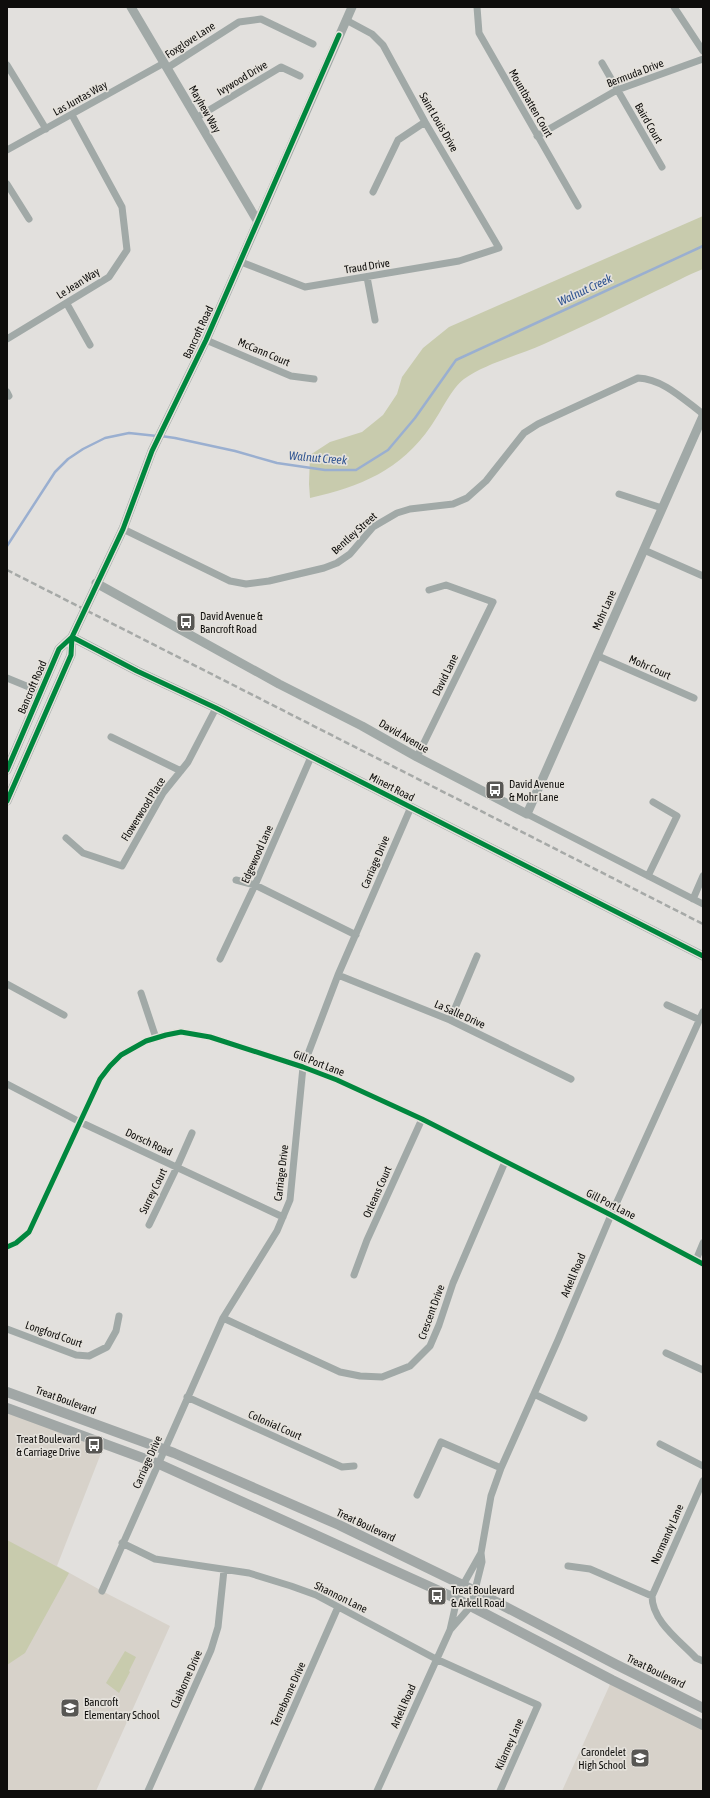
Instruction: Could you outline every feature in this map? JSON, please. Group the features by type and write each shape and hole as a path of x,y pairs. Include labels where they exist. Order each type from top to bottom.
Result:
{"main road":[{"name":"Treat Boulevard","path":"7,1392 165,1449 339,1525 475,1591 703,1708"},
{"path":"7,1408 159,1464 457,1599 612,1680 703,1725"}],"street":[{"name":"Mayhew Way","path":"131,7 258,222"},
{"name":"Bancroft Road","path":"7,800 71,654 72,637 96,583 123,529 152,451 206,340 352,7"},
{"name":"Mountbatten Court","path":"477,7 479,33 578,206"},
{"path":"674,7 703,51"},
{"name":"Foxglove Lane","path":"165,66 238,22 261,19 313,44"},
{"name":"Saint Louis Drive","path":"346,20 372,34 383,45 425,122 499,248"},
{"name":"Bermuda Drive","path":"537,136 617,90 703,59"},
{"name":"Baird Court","path":"602,63 662,167"},
{"path":"7,65 46,129"},
{"name":"Las Juntas Way","path":"7,150 165,66"},
{"name":"Ivywood Drive","path":"196,118 281,67 300,76"},
{"name":"Le Jean Way","path":"7,339 67,304 109,277 127,250 122,207 72,115"},
{"path":"373,192 398,140 425,122"},
{"path":"7,184 29,219"},
{"name":"Traud Drive","path":"241,262 305,287 459,262 499,248"},
{"path":"367,277 375,320"},
{"path":"67,304 90,345"},
{"name":"McCann Court","path":"206,340 291,376 314,379"},
{"name":"Bentley Street","path":"123,529 230,581 246,584 269,581 324,568 337,563 350,554 373,527 397,513 410,509 453,504 467,498 482,485 524,433 538,424 638,378 648,378 659,382 703,415"},
{"name":"Mohr Lane","path":"527,814 703,415"},
{"path":"619,494 662,508"},
{"path":"644,550 703,576"},
{"name":"David Avenue","path":"96,583 279,684 362,726 417,757 703,904"},
{"name":"David Lane","path":"417,757 493,602 446,585 429,590"},
{"name":"Bancroft Road","path":"7,770 59,650 72,637"},
{"name":"Minert Road","path":"72,637 137,671 216,708 311,756 703,956"},
{"name":"Mohr Court","path":"598,656 694,698"},
{"path":"7,678 41,692"},
{"name":"Flowerwood Place","path":"66,838 83,854 122,866 163,793 194,752 216,708"},
{"path":"111,737 181,771"},
{"name":"Edgewood Lane","path":"220,959 255,885 311,756"},
{"path":"648,876 677,816 653,802"},
{"name":"Carriage Drive","path":"102,1591 223,1318 264,1254 290,1200 303,1067 338,975 411,808"},
{"path":"693,899 703,876"},
{"path":"236,880 255,885 356,935"},
{"path":"450,1020 477,956"},
{"name":"La Salle Drive","path":"338,975 450,1020 571,1079"},
{"path":"7,984 64,1015"},
{"path":"141,993 156,1038"},
{"path":"667,1005 700,1020"},
{"name":"Arkell Road","path":"377,1791 450,1630 457,1599 480,1553 491,1496 501,1468 611,1214 703,1012"},
{"name":"Gill Port Lane","path":"7,1247 16,1243 29,1232 100,1079 110,1066 133,1047 156,1038 181,1032 196,1034 303,1067 337,1080 422,1119 611,1214 700,1262"},
{"name":"Dorsch Road","path":"7,1084 80,1122 283,1217"},
{"name":"Orleans Court","path":"354,1275 367,1240 422,1119"},
{"name":"Surrey Court","path":"148,1225 192,1133"},
{"name":"Crescent Drive","path":"223,1318 340,1372 360,1376 382,1377 410,1366 430,1346 439,1325 453,1283 505,1162"},
{"path":"700,1262 703,1243"},
{"name":"Longford Court","path":"7,1329 76,1355 89,1356 107,1347 116,1331 118,1316"},
{"path":"666,1353 703,1370"},
{"path":"534,1394 584,1418"},
{"name":"Colonial Court","path":"187,1397 342,1467 354,1466"},
{"path":"416,1495 441,1442 501,1468"},
{"path":"660,1444 703,1466"},
{"name":"Normandy Lane","path":"652,1596 701,1493 703,1481"},
{"name":"Shannon Lane","path":"122,1543 156,1559 249,1573 316,1595 436,1659 538,1705"},
{"name":"Arkell Road","path":"450,1630 471,1606 482,1562 480,1553"},
{"path":"568,1566 590,1569 652,1596 652,1605 658,1617 696,1658 703,1661"},
{"name":"Claiborne Drive","path":"148,1791 211,1650 218,1627 224,1570"},
{"name":"Terrebonne Drive","path":"257,1791 338,1607"},
{"name":"Kilarney Lane","path":"500,1791 538,1705"}],"shaded area":[{"name":"Bancroft Elementary School","path":"7,1408 105,1443 57,1566 170,1626 96,1791 7,1791"},
{"name":"Carondelet High School","path":"612,1680 703,1725 703,1791 562,1791"}],"green space":[{"path":"703,216 703,269 558,338 473,373 459,383 431,426 419,441 393,465 362,482 328,494 310,498 310,455 330,442 362,432 383,415 397,394 402,377 423,348 449,327"},
{"path":"7,1540 69,1573 25,1653 7,1665"},
{"path":"125,1651 136,1657 119,1693 106,1683"}],"waterway":[{"name":"Walnut Creek","path":"161,436 235,451 277,463 325,470 356,470 388,450 415,418 456,360 703,246"},
{"name":"Walnut Creek","path":"7,546 55,472 68,459 83,449 105,438 129,433 157,436"}],"railway":[{"path":"7,570 703,924"}],"cycle path":[{"path":"7,770 59,649 72,637 123,529 152,451 206,340 339,35"},
{"path":"72,637 137,671 216,708 703,956"},
{"path":"7,801 71,655 72,637"},
{"path":"7,1247 16,1243 29,1232 100,1079 110,1066 121,1055 146,1041 181,1032 210,1037 303,1067 337,1080 422,1119 611,1215 703,1264"}],"place":[{"name":"David Avenue & Bancroft Road","path":"186,622"},
{"name":"David Avenue & Mohr Lane","path":"495,790"},
{"name":"Treat Boulevard & Carriage Drive","path":"94,1445"},
{"name":"Treat Boulevard & Arkell Road","path":"437,1596"},
{"name":"Bancroft Elementary School","path":"70,1708"},
{"name":"Carondelet High School","path":"640,1758"}]}
